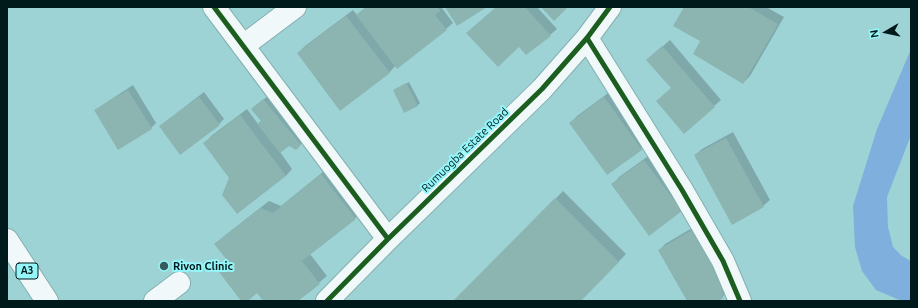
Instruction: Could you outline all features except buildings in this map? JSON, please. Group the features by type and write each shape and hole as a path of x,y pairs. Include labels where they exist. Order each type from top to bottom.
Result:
{"main road":[{"path":"214,7 388,239"},
{"path":"243,46 295,7"},
{"name":"Rumuogba Estate Road","path":"327,301 388,239 542,89 587,38 610,7"},
{"path":"587,38 682,190 722,261 740,301"},
{"name":"A3","path":"7,240 47,301"},
{"path":"155,301 179,283"}],"water":[{"path":"911,49 911,135 887,197 888,227 893,247 902,256 911,261 911,301 902,301 876,290 862,271 855,247 853,206 877,129"}],"cycle path":[{"path":"214,7 388,239"},
{"path":"327,301 388,239 542,89 587,38 610,7"},
{"path":"587,38 682,190 723,261 740,301"}],"place":[{"name":"Rivon Clinic","path":"164,266"}]}
